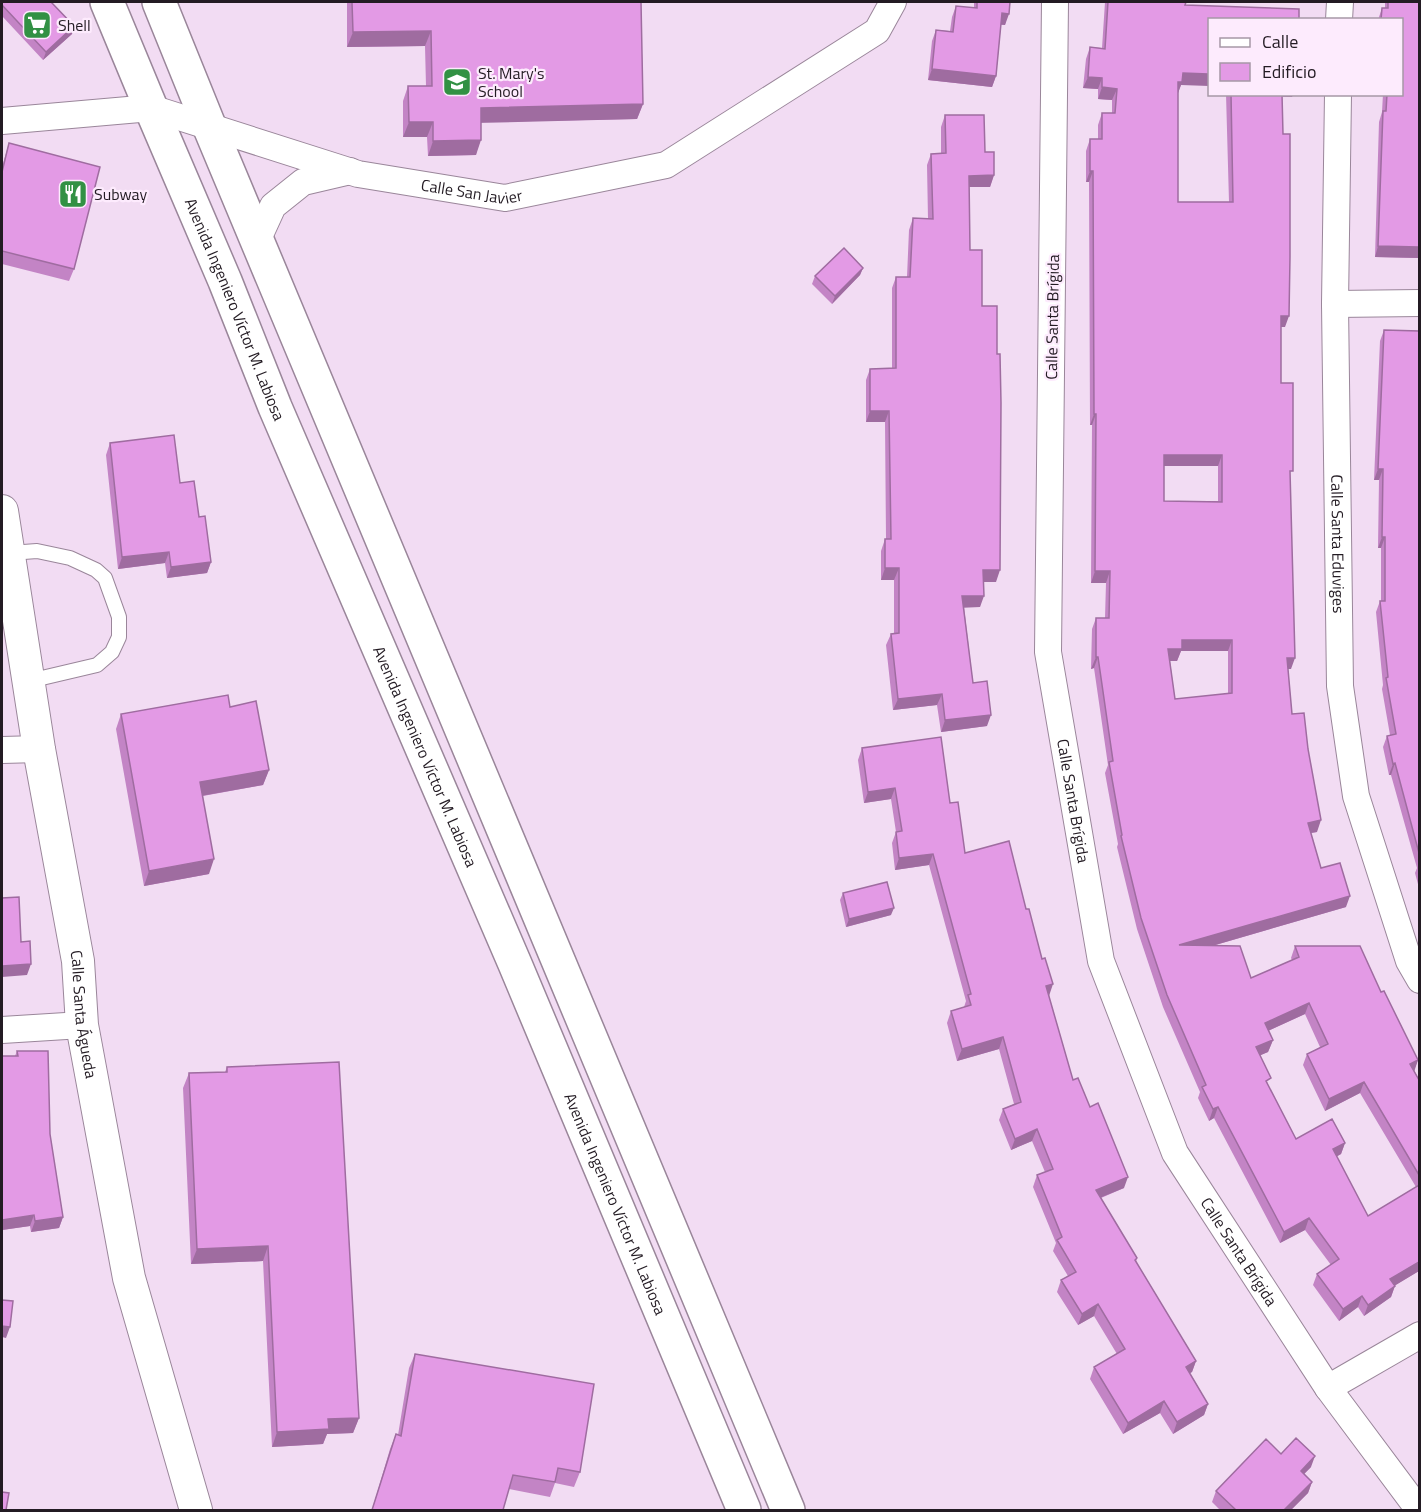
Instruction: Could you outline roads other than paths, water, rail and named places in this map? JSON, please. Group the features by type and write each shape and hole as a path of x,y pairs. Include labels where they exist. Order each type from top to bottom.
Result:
{"main road":[{"name":"Avenida Ingeniero Víctor M. Labiosa","path":"107,2 225,281 275,407 505,942 744,1510"},
{"path":"159,2 257,242 788,1510"}],"street":[{"name":"Calle San Javier","path":"2,121 151,108 351,171 505,198 666,165 877,31 893,2"},
{"name":"Calle Santa Brígida","path":"1055,2 1048,652 1101,961 1175,1153 1328,1388 1419,1510"},
{"path":"1340,2 1340,18"},
{"name":"Calle Santa Eduviges","path":"1338,96 1335,304 1340,686 1356,796 1409,961 1419,980"},
{"path":"257,242 273,206 303,182 351,171"},
{"path":"1335,304 1419,303"},
{"name":"Calle Santa Águeda","path":"2,511 39,749 78,961 82,1025 129,1278 196,1510"},
{"path":"2,750 39,749"},
{"path":"2,1030 82,1025"},
{"path":"1328,1388 1419,1335"}],"lane":[{"path":"10,553 38,550 70,558 96,570 105,578 119,616 119,637 112,652 97,665 29,681"}],"place":[{"name":"Shell","path":"37,25"},
{"name":"St. Mary's School","path":"457,82"},
{"name":"Subway","path":"73,194"}]}
